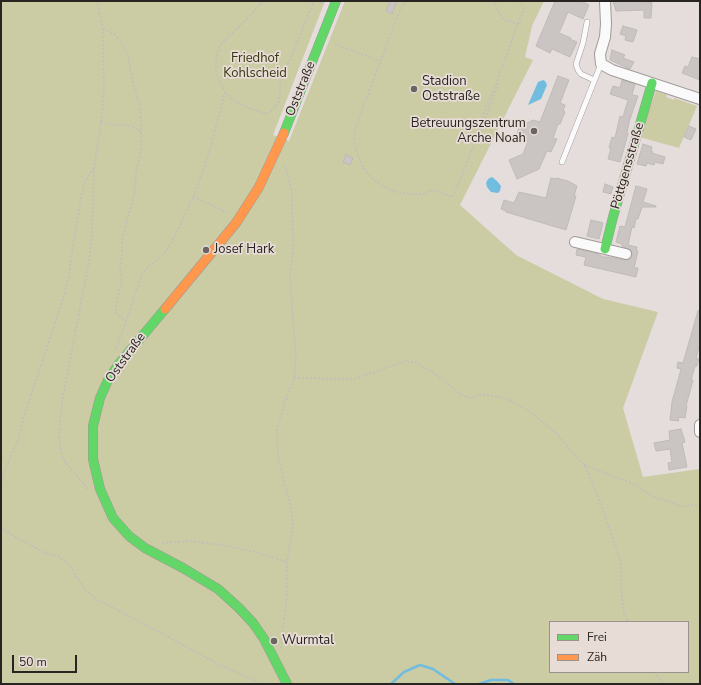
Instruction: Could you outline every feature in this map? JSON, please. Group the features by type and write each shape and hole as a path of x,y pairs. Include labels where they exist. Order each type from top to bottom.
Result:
{"street":[{"name":"Oststraße","path":"287,684 264,639 253,623 239,608 218,589 145,548 129,536 113,518 99,484 93,459 92,443 94,419 100,398 108,380 134,345 224,239 250,203 259,187 279,146 336,1"},
{"path":"605,1 606,24 600,60 601,64 612,70 700,98"},
{"name":"Pöttgensstraße","path":"605,249 652,83"},
{"path":"575,242 626,254"},
{"path":"700,425 700,432"}],"lane":[{"path":"587,22 583,43 576,64 581,74 594,80"},
{"path":"562,162 601,64"}],"path":[{"path":"92,492 65,462 61,452 59,434 62,401 89,262 92,232 94,167 104,90 103,29 97,1"},
{"path":"263,1 249,18 222,43 216,60 216,74 226,92 233,100 246,107 266,114 274,109 278,103 280,84 315,1 327,5"},
{"path":"407,1 403,5 398,15 356,126 354,136 355,148 367,173 377,183 388,189 399,193 415,194 434,190 453,197 497,87 496,85 499,74 524,9 519,1"},
{"path":"493,1 503,19 518,24"},
{"path":"103,29 116,36 128,55 130,70 140,108 141,150 136,172 135,191 122,240 120,267 122,280 116,306 117,314 126,321"},
{"path":"335,44 380,61"},
{"path":"116,351 142,274 149,266 163,255 172,242 193,197 210,149 226,92"},
{"path":"101,122 114,125 127,125 136,128 140,132"},
{"path":"280,652 287,596 287,562 293,524 291,506 278,455 277,430 294,378 296,359 290,278 293,248 292,191 283,161"},
{"path":"1,483 19,437 23,420 64,296 69,276 81,198 86,182 94,167"},
{"path":"193,197 227,212"},
{"path":"294,378 354,379 406,361 415,362 437,375 462,395 470,398 482,394 499,397 509,400 529,412 556,433 584,465 595,488 621,562 621,586 624,613 628,621"},
{"path":"584,465 634,484 654,497 680,506 700,505"},
{"path":"1,527 12,535 45,553 58,556 69,565 86,591 98,600 222,666 263,684"},
{"path":"145,548 156,544 191,541 229,546 287,562"},
{"path":"655,673 663,684"}],"green space":[{"name":"Friedhof Kohlscheid","path":"1,1 325,1 273,135 289,141 345,1 544,1 532,26 525,57 533,60 460,205 516,255 603,299 658,312 623,408 643,477 700,469 700,684 1,684"},
{"path":"656,91 667,95 666,97 674,100 674,98 697,106 679,148 639,137"}],"water":[{"path":"543,80 547,85 541,99 528,105 538,82"},
{"path":"492,177 501,186 498,193 491,192 487,187 486,183 488,179"}],"building":[{"path":"390,1 397,1 392,14 386,11"},
{"path":"555,1 581,1 589,5 583,19 568,12 559,33 577,42 570,57 552,49 550,53 536,46"},
{"path":"613,1 642,1 652,3 651,18 644,18 644,10 616,11"},
{"path":"623,26 637,30 633,42 625,40 626,36 620,34"},
{"path":"612,50 625,55 623,58 634,62 630,69 610,60"},
{"path":"692,57 700,59 700,80 682,73 685,66 688,67"},
{"name":"Betreuungszentrum Arche Noah","path":"558,76 569,80 560,103 565,105 563,111 565,112 560,124 558,124 553,138 557,139 551,152 547,151 539,169 517,179 509,160 523,154 528,141 516,136 521,122 525,124 533,120 540,122"},
{"path":"622,80 635,84 632,95 638,96 629,122 628,134 620,162 608,159 612,137 615,138 620,116 623,117 628,100 610,94 613,86 620,88"},
{"path":"689,126 696,129 691,140 684,137"},
{"path":"643,144 652,147 652,153 665,157 663,164 655,162 654,165 647,163 646,166 637,164"},
{"path":"346,155 353,158 350,165 343,162"},
{"path":"551,178 568,181 577,186 574,196 576,196 566,230 506,212 501,209 504,200 514,203 519,192 546,198"},
{"path":"605,184 613,187 611,194 603,192"},
{"path":"636,186 647,189 643,202 656,207 642,207 638,219 636,219 634,228 632,227 628,245 637,247 636,251 638,251 634,268 638,268 636,277 584,265 586,257 576,255 577,249 598,254 603,257 625,260 631,258 631,250 616,242 620,226 625,227"},
{"path":"591,220 603,223 599,239 587,236"},
{"path":"698,311 700,311 700,344 696,358 699,359 697,366 695,366 691,380 693,380 686,406 685,418 678,417 679,421 670,420 672,402 681,369 677,368 678,362 683,363"},
{"path":"681,429 685,442 682,443 687,467 669,470 668,463 672,462 670,449 656,451 654,443 670,440 669,431"}],"waterway":[{"path":"391,684 404,672 420,665 433,669 455,684"},
{"path":"479,684 491,680 508,680 514,684"}],"traffic: fast":[{"path":"284,133 336,1"},
{"path":"605,249 652,83"},
{"path":"165,309 118,365 108,380 100,398 93,426 93,459 100,489 113,518 129,536 145,548 218,589 239,608 253,623 264,639 287,684"}],"traffic: slow":[{"path":"165,309 236,223 259,187 284,133"}],"place":[{"name":"Stadion Oststraße","path":"414,89"},
{"name":"Betreuungszentrum Arche Noah","path":"534,131"},
{"name":"Josef Hark","path":"206,250"},
{"name":"Wurmtal","path":"274,641"}]}
